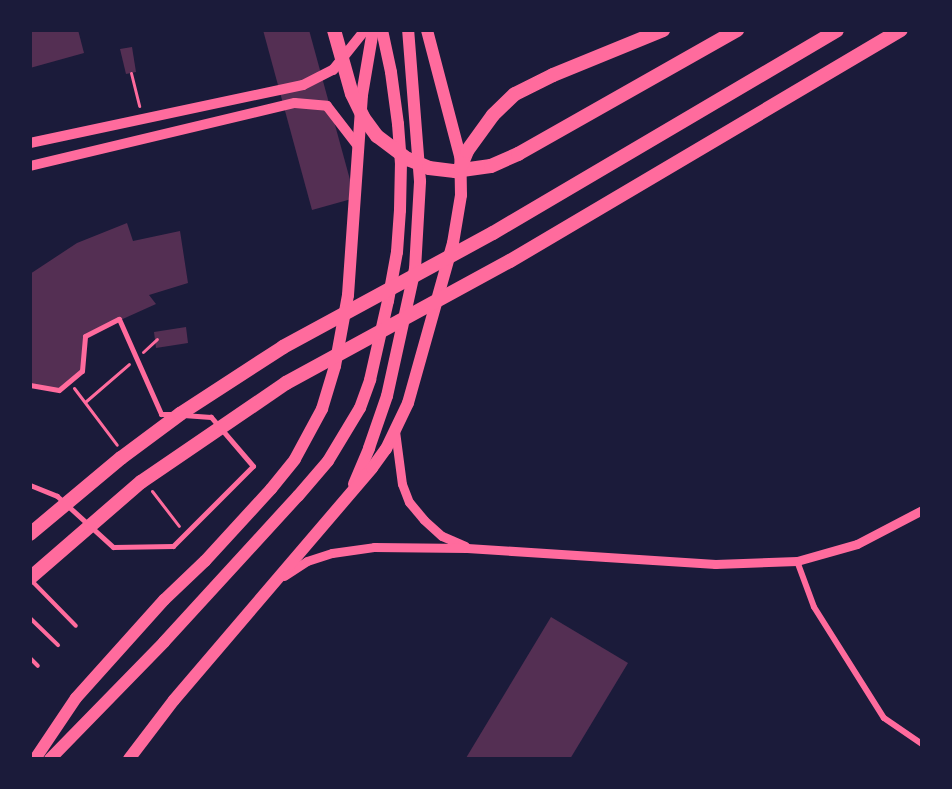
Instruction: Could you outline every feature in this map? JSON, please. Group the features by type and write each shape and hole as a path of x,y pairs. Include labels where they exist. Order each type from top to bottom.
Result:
{"highway":[{"path":"334,30 352,94 363,117 377,136 408,159 429,168 455,171 479,168 504,161 737,30"},
{"path":"34,759 76,698 164,600 246,519 295,459 310,435 322,409 332,376 348,295 355,228 357,145 365,68 373,30"},
{"path":"50,759 148,658 305,487 340,445 360,408 370,380 388,301 397,252 400,210 401,164 398,124 391,72 382,30"},
{"path":"347,498 369,448 387,396 415,269 420,170 408,30"},
{"path":"129,759 174,700 347,498 386,449 395,431 419,367 453,243 461,195 461,165 427,30"},
{"path":"461,165 476,137 493,115 515,94 553,75 663,30"},
{"path":"30,534 122,458 283,346 494,233 837,30"},
{"path":"30,579 141,482 286,383 510,261 901,30"}],"main road":[{"path":"30,143 290,88 333,70 365,30"},
{"path":"290,88 295,103"},
{"path":"30,166 295,103 327,106 357,145"}],"street":[{"path":"432,30 436,69"},
{"path":"30,385 59,390 82,371 85,336 119,319 161,414 211,417 253,466 173,546 113,547 57,496 30,485"},
{"path":"395,431 402,484 409,502 442,536 467,548"},
{"path":"279,579 307,561 353,548 467,548 688,564 797,561 857,544 922,510"},
{"path":"797,561 814,607 884,718 922,744"}],"lane":[{"path":"30,579 76,626"},
{"path":"30,618 58,645"},
{"path":"30,658 38,666"}],"path":[{"path":"131,73 142,120"},
{"path":"139,355 157,339"},
{"path":"85,402 130,363"}],"building":[{"path":"30,30 78,30 84,53 30,68"},
{"path":"263,30 309,30 355,198 312,210"},
{"path":"132,47 136,72 126,74 120,49"},
{"path":"127,223 133,241 180,231 188,283 149,295 156,304 85,336 82,371 59,390 30,385 30,274 77,243"},
{"path":"186,327 188,343 156,348 154,332"},
{"path":"551,617 628,663 570,759 466,758"}]}
